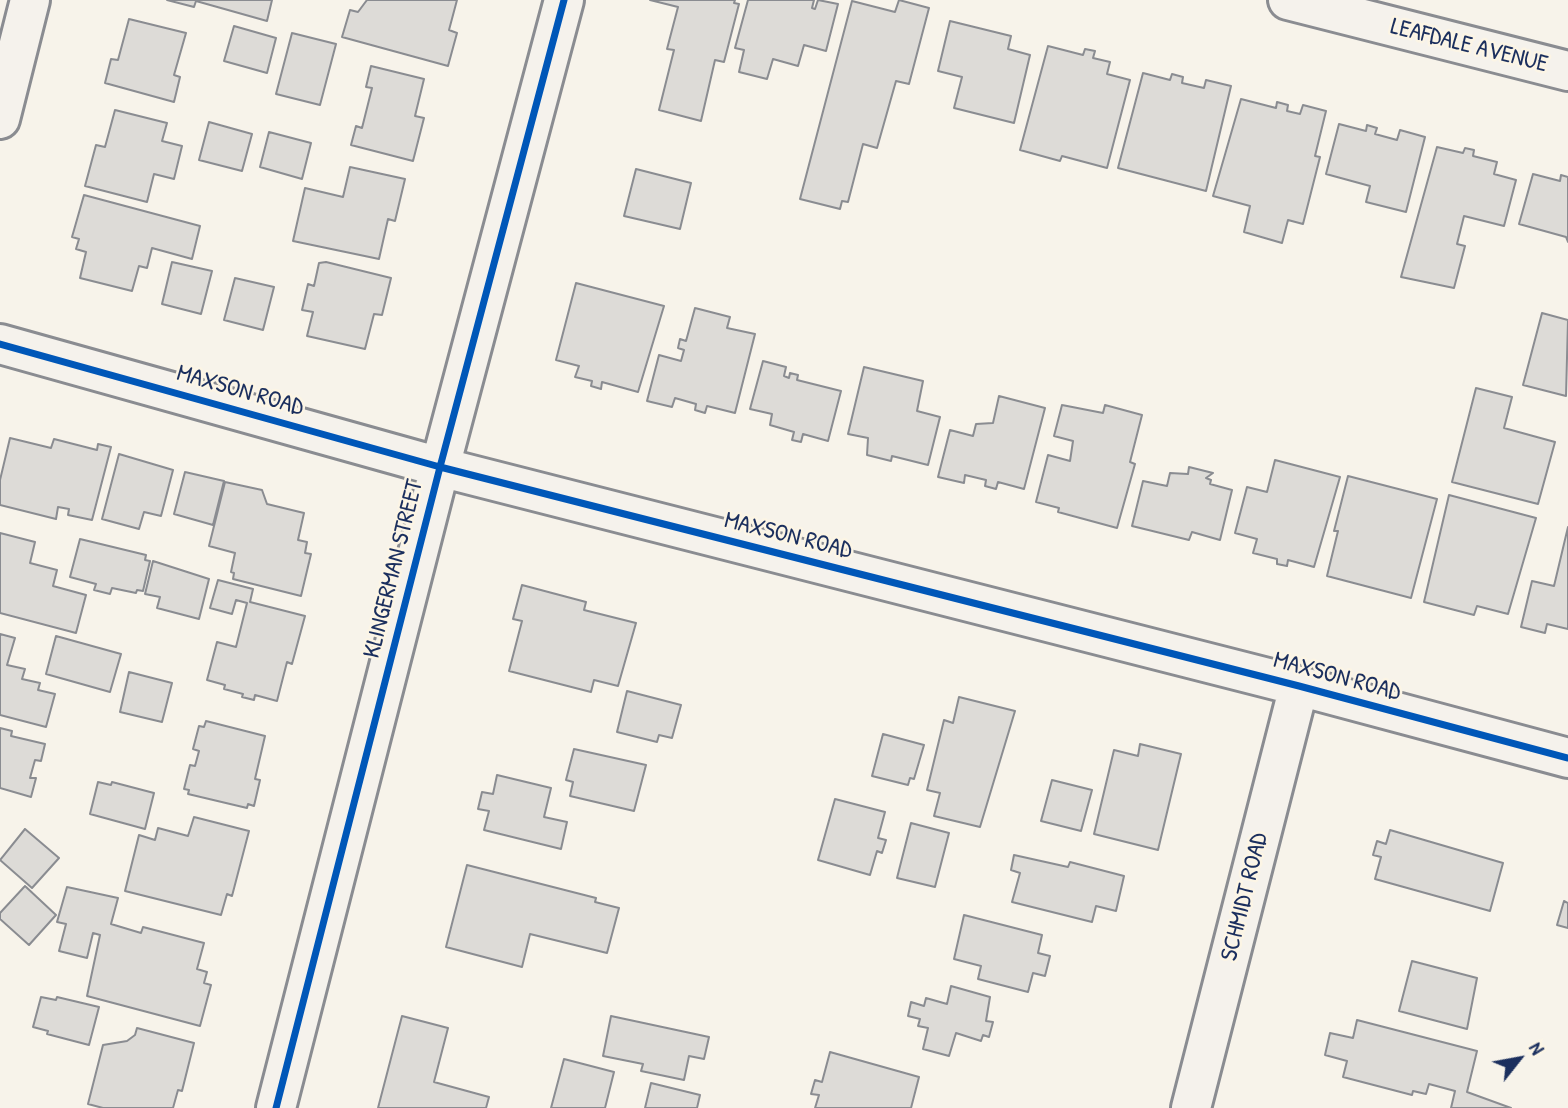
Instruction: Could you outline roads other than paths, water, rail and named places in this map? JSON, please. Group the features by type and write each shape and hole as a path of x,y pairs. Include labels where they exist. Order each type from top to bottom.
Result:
{"street":[{"path":"0,119 30,0"},
{"name":"KLINGERMAN STREET","path":"276,1108 440,467 565,0"},
{"name":"LEAFDALE AVENUE","path":"1288,0 1568,71"},
{"name":"MAXSON ROAD","path":"0,344 440,467 1299,686 1568,758"},
{"name":"SCHMIDT ROAD","path":"1191,1108 1299,686"}]}
